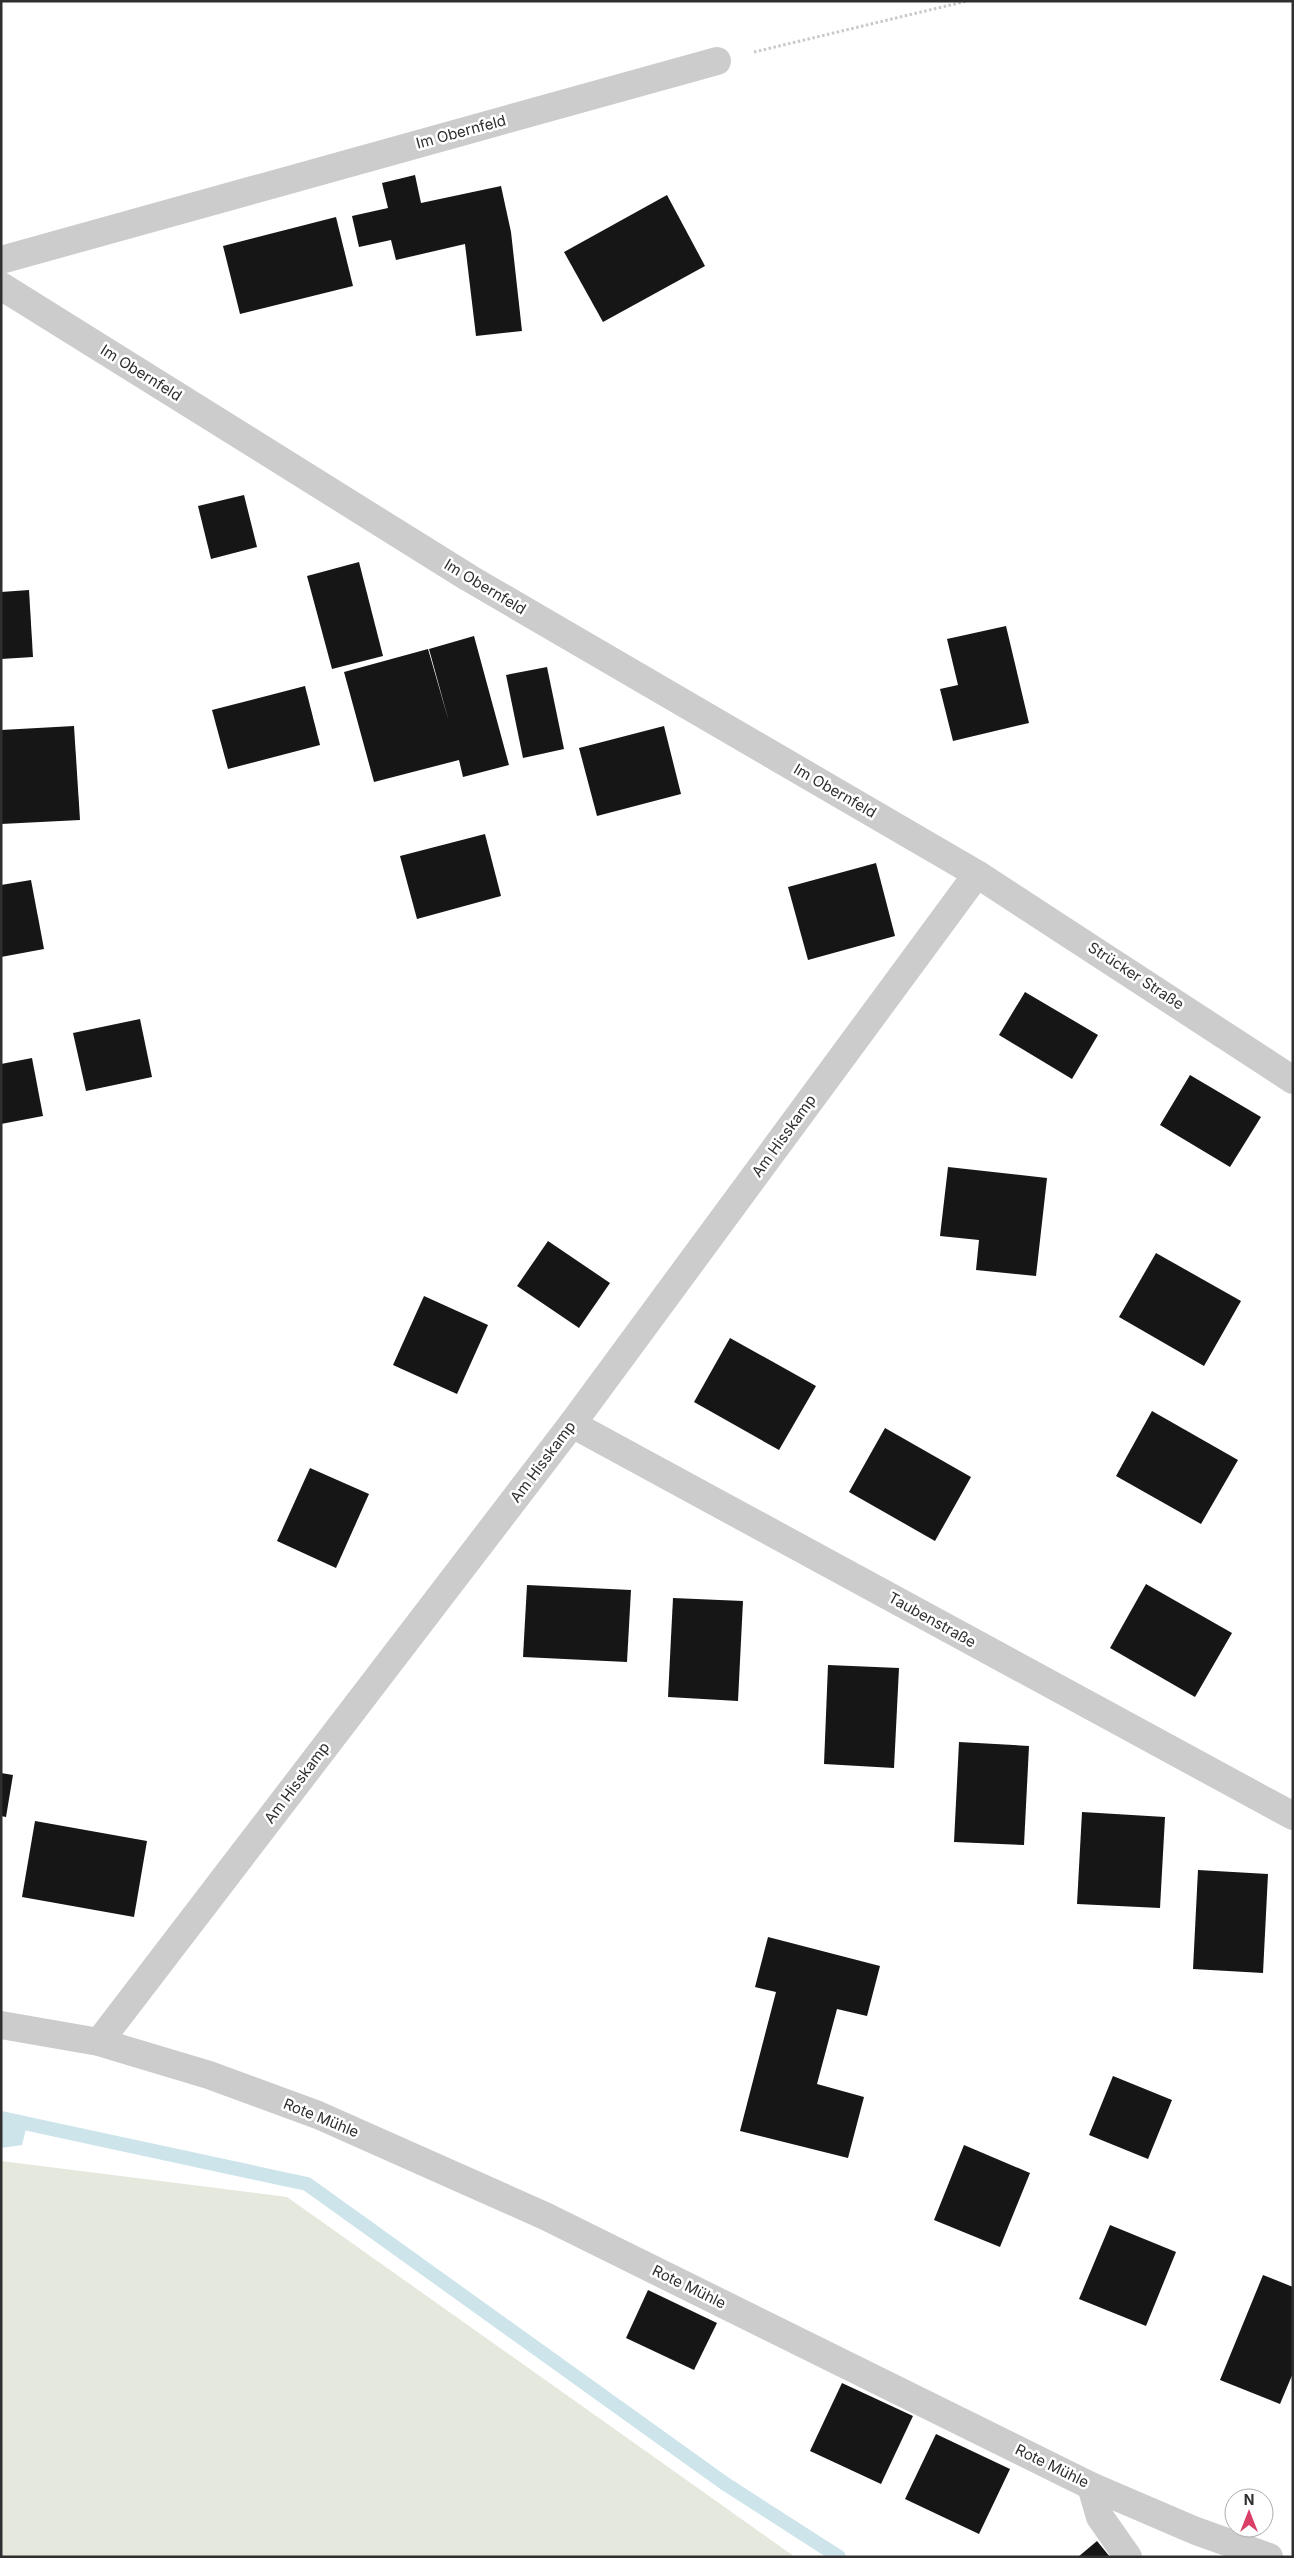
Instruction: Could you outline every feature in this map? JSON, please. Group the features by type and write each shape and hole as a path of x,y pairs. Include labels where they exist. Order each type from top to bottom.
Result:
{"street":[{"name":"Im Obernfeld","path":"1,260 718,61"},
{"name":"Im Obernfeld","path":"1,286 469,578 977,874"},
{"name":"Strücker Straße","path":"977,874 1293,1080"},
{"name":"Am Hisskamp","path":"99,2042 572,1424 977,874"},
{"name":"Taubenstraße","path":"572,1424 1293,1816"},
{"name":"Rote Mühle","path":"1,2025 99,2042 208,2075 318,2115 545,2216 1091,2486 1196,2531 1268,2557"},
{"path":"1091,2486 1100,2517 1128,2557"}],"path":[{"path":"718,61 967,1"}],"shaded area":[{"path":"1,2161 287,2197 795,2557 1,2557"}],"water":[{"path":"1,2111 29,2117 22,2145 1,2148"}],"building":[{"path":"415,175 421,203 501,186 511,232 522,331 476,336 465,244 396,260 391,240 359,247 352,216 388,208 382,183"},
{"path":"667,195 705,266 603,322 564,252"},
{"path":"336,217 353,286 240,314 223,246"},
{"path":"244,495 257,547 211,559 198,506"},
{"path":"359,562 383,656 332,669 307,576"},
{"path":"29,590 33,657 1,659 1,592"},
{"path":"1006,626 1029,723 953,741 940,689 958,685 947,639"},
{"path":"474,636 509,765 463,777 459,760 374,782 344,672 428,649 449,722 429,649"},
{"path":"547,667 564,749 523,758 506,675"},
{"path":"305,686 320,745 228,769 212,710"},
{"path":"74,726 80,820 1,824 1,730"},
{"path":"664,726 681,794 597,816 579,748"},
{"path":"485,834 501,896 417,919 400,856"},
{"path":"876,863 895,936 808,960 788,887"},
{"path":"31,880 44,949 1,957 1,885"},
{"path":"1025,992 1098,1035 1072,1079 999,1035"},
{"path":"140,1019 152,1077 86,1091 73,1033"},
{"path":"32,1058 43,1116 1,1124 1,1064"},
{"path":"1190,1075 1261,1117 1230,1167 1160,1125"},
{"path":"948,1167 1047,1178 1036,1276 976,1270 979,1240 940,1236"},
{"path":"548,1241 610,1283 579,1328 517,1286"},
{"path":"1156,1253 1241,1301 1204,1366 1119,1317"},
{"path":"424,1296 488,1325 457,1394 393,1365"},
{"path":"730,1338 816,1386 779,1450 694,1402"},
{"path":"1152,1411 1238,1460 1201,1524 1116,1476"},
{"path":"885,1428 971,1477 935,1541 849,1492"},
{"path":"310,1468 369,1494 336,1568 277,1541"},
{"path":"1146,1584 1232,1633 1195,1697 1110,1648"},
{"path":"527,1585 631,1590 627,1662 523,1657"},
{"path":"673,1598 743,1601 738,1701 668,1697"},
{"path":"828,1665 899,1668 894,1768 824,1764"},
{"path":"959,1742 1029,1746 1024,1845 954,1842"},
{"path":"1,1773 13,1775 6,1817 1,1816"},
{"path":"1082,1812 1165,1817 1160,1908 1077,1904"},
{"path":"35,1821 147,1841 134,1917 22,1897"},
{"path":"1198,1870 1268,1874 1263,1973 1193,1969"},
{"path":"768,1937 880,1966 867,2016 837,2009 817,2084 864,2097 848,2158 740,2131 776,1992 755,1987"},
{"path":"1113,2076 1172,2100 1148,2159 1089,2135"},
{"path":"964,2145 1030,2173 1000,2247 934,2220"},
{"path":"1110,2225 1176,2252 1146,2326 1079,2299"},
{"path":"1263,2275 1293,2287 1293,2373 1280,2404 1220,2380"},
{"path":"648,2290 717,2323 694,2370 626,2338"},
{"path":"842,2383 913,2416 881,2484 810,2451"},
{"path":"936,2434 1010,2469 979,2534 905,2499"},
{"path":"1097,2541 1110,2557 1078,2557"}],"waterway":[{"path":"1,2118 307,2184 724,2483 839,2557"}]}
